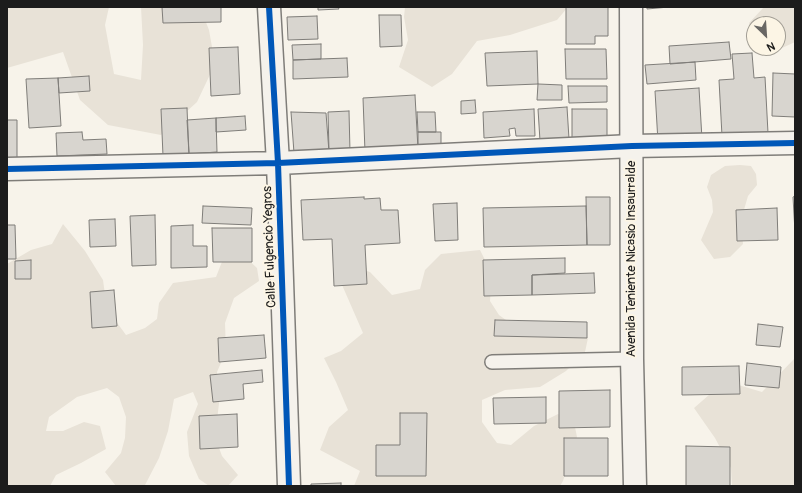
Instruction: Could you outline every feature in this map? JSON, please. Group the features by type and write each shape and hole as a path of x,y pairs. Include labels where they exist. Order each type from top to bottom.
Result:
{"street":[{"name":"Calle Fulgencio Yegros","path":"270,7 278,164 289,486"},
{"name":"Avenida Teniente Nicasio Insaurralde","path":"631,7 632,359 635,486"},
{"path":"7,169 278,164 632,146 795,143"}],"lane":[{"path":"492,362 632,359"}],"shaded area":[{"path":"7,7 109,7 105,25 114,74 141,80 143,45 141,7 200,7 209,30 215,64 197,102 161,135 108,125 80,100 63,52 7,68"},
{"path":"405,7 568,7 557,20 510,35 477,41 452,74 432,87 399,67 408,40 404,17"},
{"path":"764,7 795,7 795,42 786,46 786,16 756,16"},
{"path":"725,166 751,166 756,174 757,185 748,196 741,220 743,244 730,257 714,259 701,240 713,212 712,200 707,187 711,175"},
{"path":"63,224 85,251 103,280 107,309 126,335 145,328 157,319 159,303 173,283 216,277 225,254 243,255 257,268 259,281 234,298 225,323 226,351 217,372 220,395 215,437 222,456 238,475 228,486 209,486 199,479 189,456 187,432 198,404 193,392 174,399 168,431 159,458 145,485 116,486 105,472 121,453 125,438 126,417 119,397 107,388 77,397 49,417 46,431 63,431 84,422 100,426 106,449 56,475 50,486 7,486 7,264 31,250 52,244"},
{"path":"480,250 492,274 490,301 499,315 513,325 569,329 588,338 585,352 566,371 540,387 505,390 482,400 482,422 497,443 511,445 534,426 558,414 574,422 577,437 563,481 560,486 354,486 360,471 320,450 329,427 348,410 324,358 341,351 363,333 339,278 347,265 370,272 392,295 420,289 425,270 441,254"},
{"path":"795,358 795,486 732,486 731,468 715,438 694,408 725,381 762,392"}],"building":[{"path":"162,7 221,7 221,22 163,23"},
{"path":"318,7 338,7 339,9 318,10"},
{"path":"566,7 608,7 608,36 595,36 595,44 566,44"},
{"path":"647,7 669,7 647,9"},
{"path":"379,15 401,15 402,46 380,47"},
{"path":"317,16 318,39 288,40 287,17"},
{"path":"729,42 731,59 670,64 669,46"},
{"path":"321,44 321,59 293,60 292,45"},
{"path":"238,47 240,94 211,96 209,48"},
{"path":"565,49 606,49 607,79 566,79"},
{"path":"537,51 538,84 487,86 485,53"},
{"path":"746,53 746,56 752,56 754,78 765,77 768,133 722,136 719,80 734,79 732,54"},
{"path":"347,58 348,77 293,79 293,60"},
{"path":"695,62 696,80 647,84 645,65"},
{"path":"773,73 795,74 795,117 772,116"},
{"path":"89,76 90,91 59,93 58,78"},
{"path":"58,78 61,126 29,128 26,79"},
{"path":"538,84 562,85 562,100 537,100"},
{"path":"568,86 607,86 607,102 569,103"},
{"path":"699,88 702,139 658,142 655,91"},
{"path":"415,95 418,149 365,152 363,98"},
{"path":"475,100 476,113 461,114 461,101"},
{"path":"567,107 569,139 540,141 538,109"},
{"path":"187,108 189,154 163,156 161,109"},
{"path":"534,109 535,136 516,136 515,128 509,129 510,136 484,138 483,112"},
{"path":"572,109 607,109 607,144 572,144"},
{"path":"349,111 350,152 329,152 328,112"},
{"path":"291,112 326,113 329,152 294,153"},
{"path":"417,112 435,112 436,132 418,132"},
{"path":"245,116 246,130 216,132 216,118"},
{"path":"216,118 217,152 189,154 187,120"},
{"path":"7,120 17,120 17,158 7,158"},
{"path":"82,132 83,140 106,139 107,154 57,156 56,133"},
{"path":"418,132 441,132 441,148 418,149"},
{"path":"795,196 795,232 793,197"},
{"path":"364,197 364,199 380,198 381,210 398,210 400,243 365,245 367,284 334,286 332,239 303,240 301,200"},
{"path":"586,197 610,197 610,245 587,245"},
{"path":"457,203 458,240 435,241 433,204"},
{"path":"203,206 252,208 251,225 202,223"},
{"path":"586,206 587,245 484,247 483,208"},
{"path":"777,208 778,240 737,241 736,210"},
{"path":"155,215 156,265 132,266 130,216"},
{"path":"115,219 116,246 90,247 89,220"},
{"path":"7,225 15,225 16,259 7,259"},
{"path":"193,225 193,246 207,246 207,267 171,268 171,226"},
{"path":"212,228 252,228 252,262 213,262"},
{"path":"565,258 565,273 532,275 532,295 484,296 483,260"},
{"path":"31,260 31,279 15,279 15,261"},
{"path":"594,273 595,293 532,295 532,275"},
{"path":"114,290 117,326 92,328 90,292"},
{"path":"495,320 587,322 587,338 494,336"},
{"path":"758,324 783,327 780,347 756,345"},
{"path":"264,335 266,358 219,362 218,338"},
{"path":"747,363 781,367 779,388 745,385"},
{"path":"739,366 740,394 682,395 682,367"},
{"path":"262,370 263,382 243,384 244,399 213,402 210,375"},
{"path":"610,390 610,427 559,428 559,391"},
{"path":"546,397 546,423 494,424 493,398"},
{"path":"400,413 427,413 426,476 376,476 376,445 400,445"},
{"path":"237,414 238,447 200,449 199,416"},
{"path":"564,438 608,438 608,476 564,476"},
{"path":"686,446 730,447 730,486 686,486"},
{"path":"341,483 341,486 311,486 311,484"}],"cycle path":[{"path":"269,7 278,163 289,486"},
{"path":"7,169 278,163 632,146 795,143"}]}
